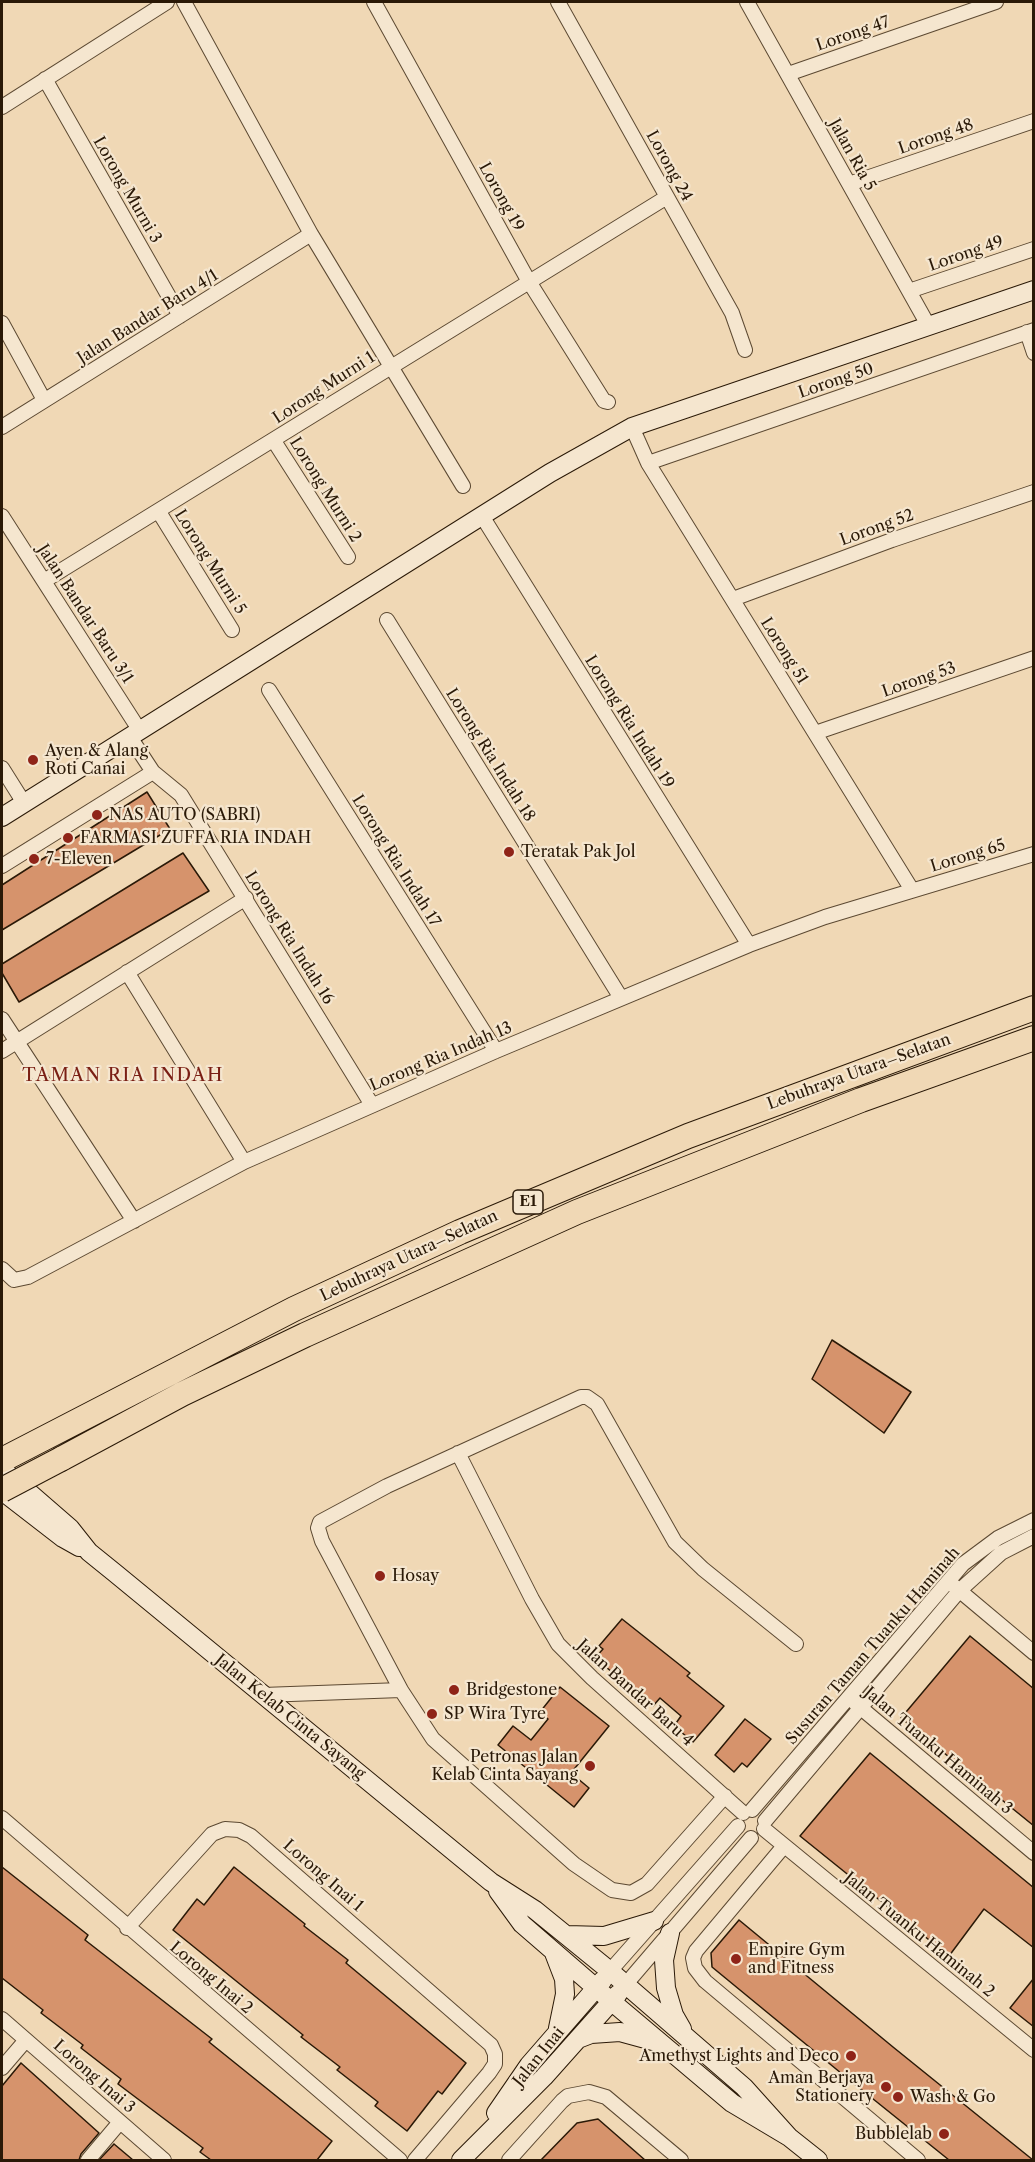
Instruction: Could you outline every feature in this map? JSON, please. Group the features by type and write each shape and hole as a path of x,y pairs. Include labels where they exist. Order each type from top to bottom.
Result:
{"highway":[{"name":"Lebuhraya Utara–Selatan","path":"2,1460 40,1438 294,1309 544,1196 741,1115 1034,1008"},
{"name":"Lebuhraya Utara–Selatan","path":"2,1491 182,1394 305,1335 577,1212 861,1100 1034,1038"}],"main road":[{"path":"2,817 550,473 632,427 1034,290"},
{"name":"Jalan Kelab Cinta Sayang","path":"2,1469 70,1528 89,1552"},
{"name":"Jalan Kelab Cinta Sayang","path":"2,1491 63,1538 89,1552 491,1882 535,1910 567,1935 744,2087 789,2138"},
{"name":"Jalan Kelab Cinta Sayang","path":"491,1882 522,1924 611,2001 732,2103 789,2138 818,2160"},
{"path":"567,1935 604,1936 654,1921"},
{"path":"670,1933 664,1960 666,1988 674,2015 688,2040"},
{"path":"553,1951 560,1965 565,1994 562,2016 553,2037"},
{"name":"Jalan Inai","path":"473,2146 529,2065 610,1971"},
{"name":"Jalan Inai","path":"460,2160 544,2077 626,1984"},
{"path":"578,2039 606,2032 628,2033 649,2039 675,2055"}],"street":[{"path":"2,107 166,2"},
{"name":"Lorong Murni 1","path":"44,581 274,441 389,367 311,234 184,2"},
{"name":"Lorong 19","path":"374,2 528,280 604,401 608,402"},
{"name":"Lorong 24","path":"558,2 732,313 745,350"},
{"name":"Jalan Ria 5","path":"747,2 928,325"},
{"name":"Lorong 47","path":"788,74 996,2"},
{"name":"Lorong Murni 3","path":"45,79 180,316"},
{"name":"Lorong 48","path":"849,184 1034,121"},
{"path":"463,486 389,367 667,197"},
{"name":"Jalan Bandar Baru 4/1","path":"2,427 311,234"},
{"name":"Lorong 49","path":"909,291 1034,249"},
{"path":"2,323 44,400"},
{"path":"1030,331 1034,353"},
{"name":"Lorong 50","path":"648,463 1030,331"},
{"name":"Lorong 51","path":"632,427 648,463 912,890"},
{"name":"Lorong Murni 2","path":"274,441 348,557"},
{"name":"Lorong 52","path":"733,599 892,540 1034,492"},
{"name":"Lorong Murni 5","path":"159,512 232,630"},
{"name":"Jalan Bandar Baru 3/1","path":"2,516 44,581 135,734"},
{"name":"Lorong Ria Indah 19","path":"482,516 749,945"},
{"name":"Lorong Ria Indah 18","path":"387,620 621,998"},
{"name":"Lorong 53","path":"815,733 1034,658"},
{"name":"Lorong Ria Indah 17","path":"269,690 496,1051"},
{"name":"Lorong Ria Indah 16","path":"135,734 153,772 181,795 372,1105"},
{"path":"2,768 24,803"},
{"path":"2,866 153,772"},
{"name":"Lorong 65","path":"912,890 1034,854"},
{"name":"Lorong Ria Indah 13","path":"2,1269 9,1278 19,1280 244,1162 372,1105 749,945 825,917 912,890"},
{"path":"2,1051 246,898"},
{"path":"127,972 244,1162"},
{"path":"2,1019 134,1221"},
{"path":"725,1796 647,1884 632,1893 612,1890 574,1863 434,1739 400,1690 322,1541 318,1528 320,1522 329,1515 458,1453 581,1397 587,1397 597,1404 675,1542 703,1569 796,1644"},
{"name":"Jalan Bandar Baru 4","path":"458,1453 532,1599 558,1644 592,1678 725,1796 744,1816"},
{"name":"Susuran Taman Tuanku Haminah","path":"610,1971 948,1580 985,1546 1034,1520"},
{"name":"Susuran Taman Tuanku Haminah","path":"765,1825 959,1591 1001,1553 1034,1536"},
{"path":"948,1580 1034,1653"},
{"path":"263,1695 400,1690"},
{"name":"Jalan Tuanku Haminah 3","path":"849,1697 1034,1853"},
{"path":"626,1984 751,1838 758,1836 765,1825 760,1813 744,1816 742,1834 751,1838"},
{"name":"Lorong Inai 2","path":"2,1818 127,1928 400,2160"},
{"name":"Jalan Tuanku Haminah 2","path":"765,1825 784,1846 1034,2050"},
{"name":"Lorong Inai 1","path":"127,1928 212,1834 225,1829 239,1830 251,1836 491,2045 495,2054 495,2064 415,2160"},
{"path":"784,1846 696,1951 693,1958 695,1968 705,1981 918,2160"},
{"name":"Lorong Inai 3","path":"2,2019 164,2160"},
{"path":"2,2068 26,2040"},
{"path":"509,2160 562,2101 568,2096 589,2092 606,2097 681,2160"},
{"path":"88,2160 120,2122"}],"building":[{"path":"147,792 170,829 2,930 2,885"},
{"path":"183,853 209,891 19,1002 2,973 2,964"},
{"path":"832,1340 911,1392 884,1433 812,1379"},
{"path":"622,1619 690,1673 687,1676 724,1706 693,1742 674,1726 681,1716 660,1698 653,1706 595,1658 603,1649 599,1646"},
{"path":"970,1636 1034,1689 1034,1826 901,1718"},
{"path":"560,1687 609,1726 571,1773 589,1788 574,1807 498,1745 513,1726 531,1740 548,1719 540,1712"},
{"path":"745,1719 771,1739 747,1767 742,1763 734,1772 715,1755"},
{"path":"870,1753 1034,1888 1034,1948 984,1909 949,1956 800,1836"},
{"path":"2,1867 88,1935 85,1940 212,2039 209,2042 332,2141 317,2160 211,2160 200,2152 203,2148 118,2084 121,2079 81,2048 83,2045 41,2013 43,2010 2,1978"},
{"path":"234,1867 348,1960 346,1963 466,2063 442,2094 438,2091 407,2131 375,2106 378,2102 337,2070 340,2067 301,2037 303,2035 173,1930 197,1899 204,1905"},
{"path":"739,1920 1033,2160 949,2160 847,2078 712,1967 711,1953"},
{"path":"1034,1978 1034,2027 1010,2008"},
{"path":"21,2063 99,2133 81,2154 79,2160 2,2160 2,2086"},
{"path":"598,2119 645,2160 541,2160 577,2123"},
{"path":"114,2144 133,2160 99,2160"}],"place":[{"name":"Ayen & Alang Roti Canai","path":"33,760"},
{"name":"NAS AUTO (SABRI)","path":"97,815"},
{"name":"FARMASI ZUFFA RIA INDAH","path":"68,838"},
{"name":"Teratak Pak Jol","path":"509,852"},
{"name":"7-Eleven","path":"34,859"},
{"name":"Hosay","path":"380,1576"},
{"name":"Bridgestone","path":"454,1690"},
{"name":"SP Wira Tyre","path":"432,1714"},
{"name":"Petronas Jalan Kelab Cinta Sayang","path":"590,1766"},
{"name":"Empire Gym and Fitness","path":"736,1959"},
{"name":"Amethyst Lights and Deco","path":"851,2056"},
{"name":"Aman Berjaya Stationery","path":"886,2087"},
{"name":"Wash & Go","path":"898,2097"},
{"name":"Bubblelab","path":"944,2134"}],"district":[{"name":"TAMAN RIA INDAH","path":"123,1076"}]}
